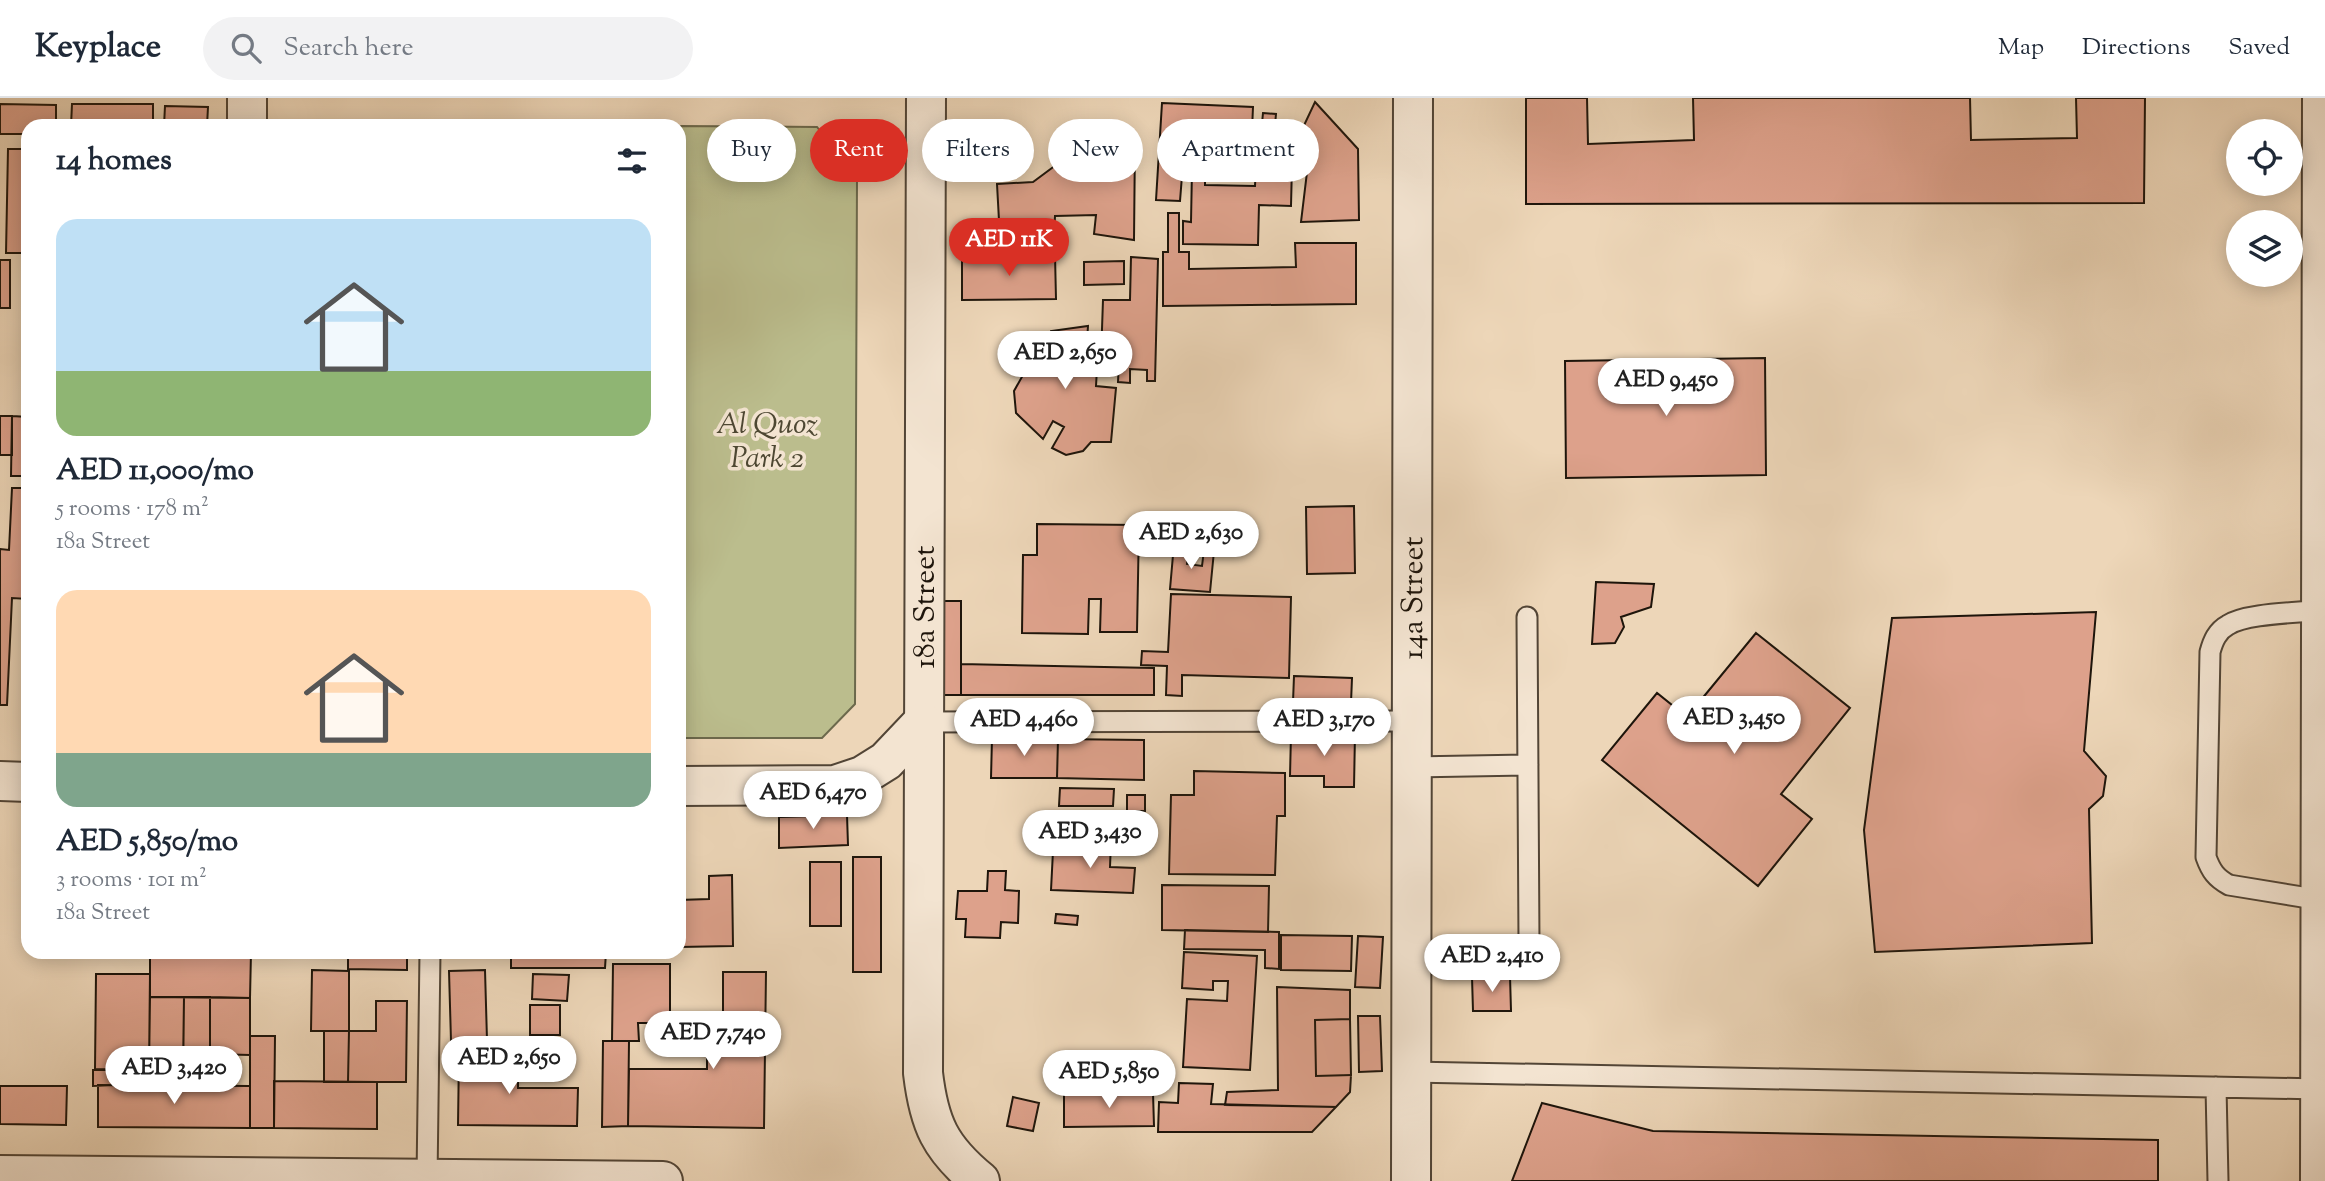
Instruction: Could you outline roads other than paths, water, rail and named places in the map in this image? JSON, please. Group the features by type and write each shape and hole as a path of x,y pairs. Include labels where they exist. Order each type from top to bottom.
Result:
{"street":[{"path":"247,98 247,119"},
{"name":"18a Street","path":"926,98 923,1073 927,1105 939,1136 958,1163 980,1181"},
{"name":"14a Street","path":"1411,1181 1413,98"},
{"path":"2320,1181 2324,501 2322,98"},
{"path":"686,786 835,785 862,776 886,761 923,722"},
{"path":"0,781 21,782"},
{"path":"0,1175 663,1181"}],"lane":[{"path":"2320,900 2229,885 2217,879 2206,857 2210,652 2215,636 2227,625 2242,619 2322,610"},
{"path":"1527,617 1529,942"},
{"path":"923,722 1412,721"},
{"path":"1412,767 1528,765"},
{"path":"403,1180 429,959"},
{"path":"1411,1072 2320,1089"},
{"path":"2216,1087 2218,1181"}],"park label":[{"name":"Al Quoz Park 2","path":"767,440"}]}
